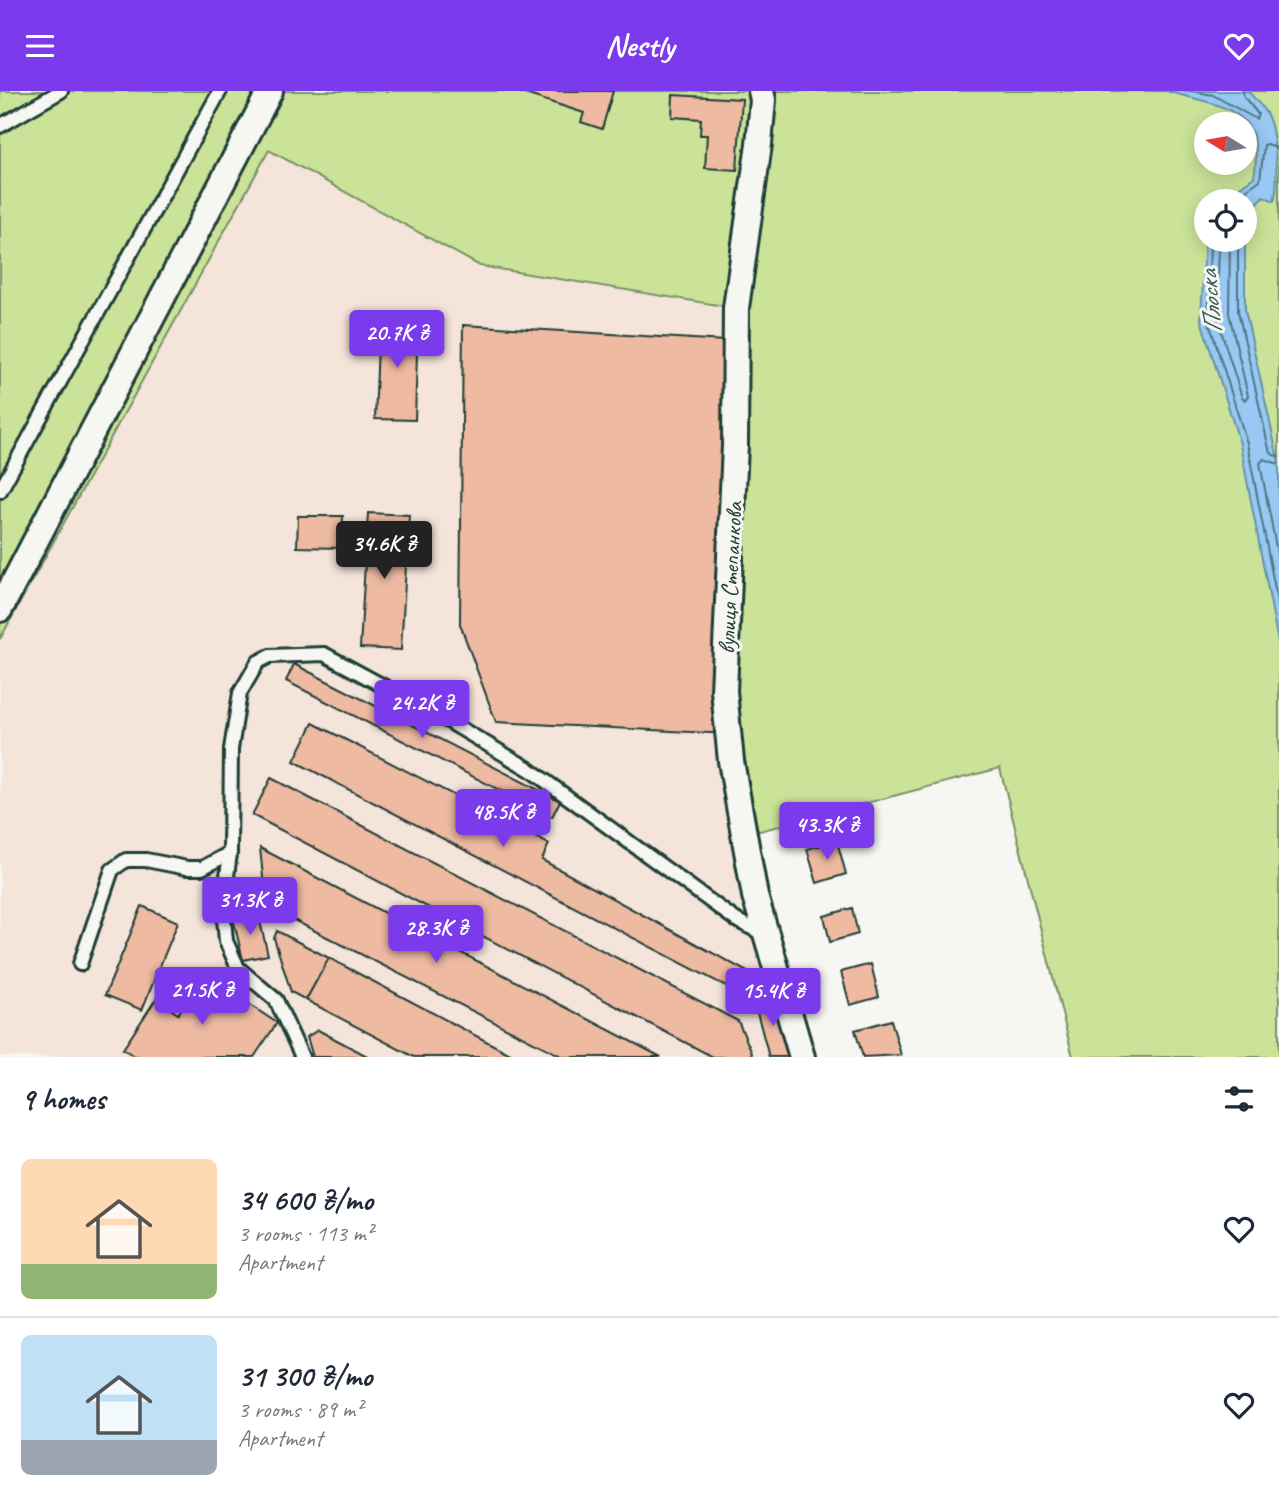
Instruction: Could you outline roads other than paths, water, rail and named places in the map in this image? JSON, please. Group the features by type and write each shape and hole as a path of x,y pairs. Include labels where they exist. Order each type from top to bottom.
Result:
{"street":[{"path":"0,609 270,91"},
{"name":"вулиця Степанкова","path":"761,91 764,100 759,144 736,308 732,560 724,691 743,833 755,897 802,1057"}],"lane":[{"path":"0,126 61,91"},
{"path":"0,491 220,91"},
{"path":"302,1057 276,1000 238,968 226,941 223,907 230,853 231,749 240,693 258,662 270,656 324,654 415,702 529,769 725,912 767,936"},
{"path":"80,964 112,870 126,860 202,868 230,853"}],"water":[{"path":"1166,91 1248,91 1260,104 1269,121 1276,157 1274,201 1263,196 1257,204 1257,189 1237,189 1257,175 1257,112 1232,112"},
{"name":"Плоска","path":"1204,252 1245,252 1245,310 1279,463 1279,647 1240,444 1201,320"}]}
